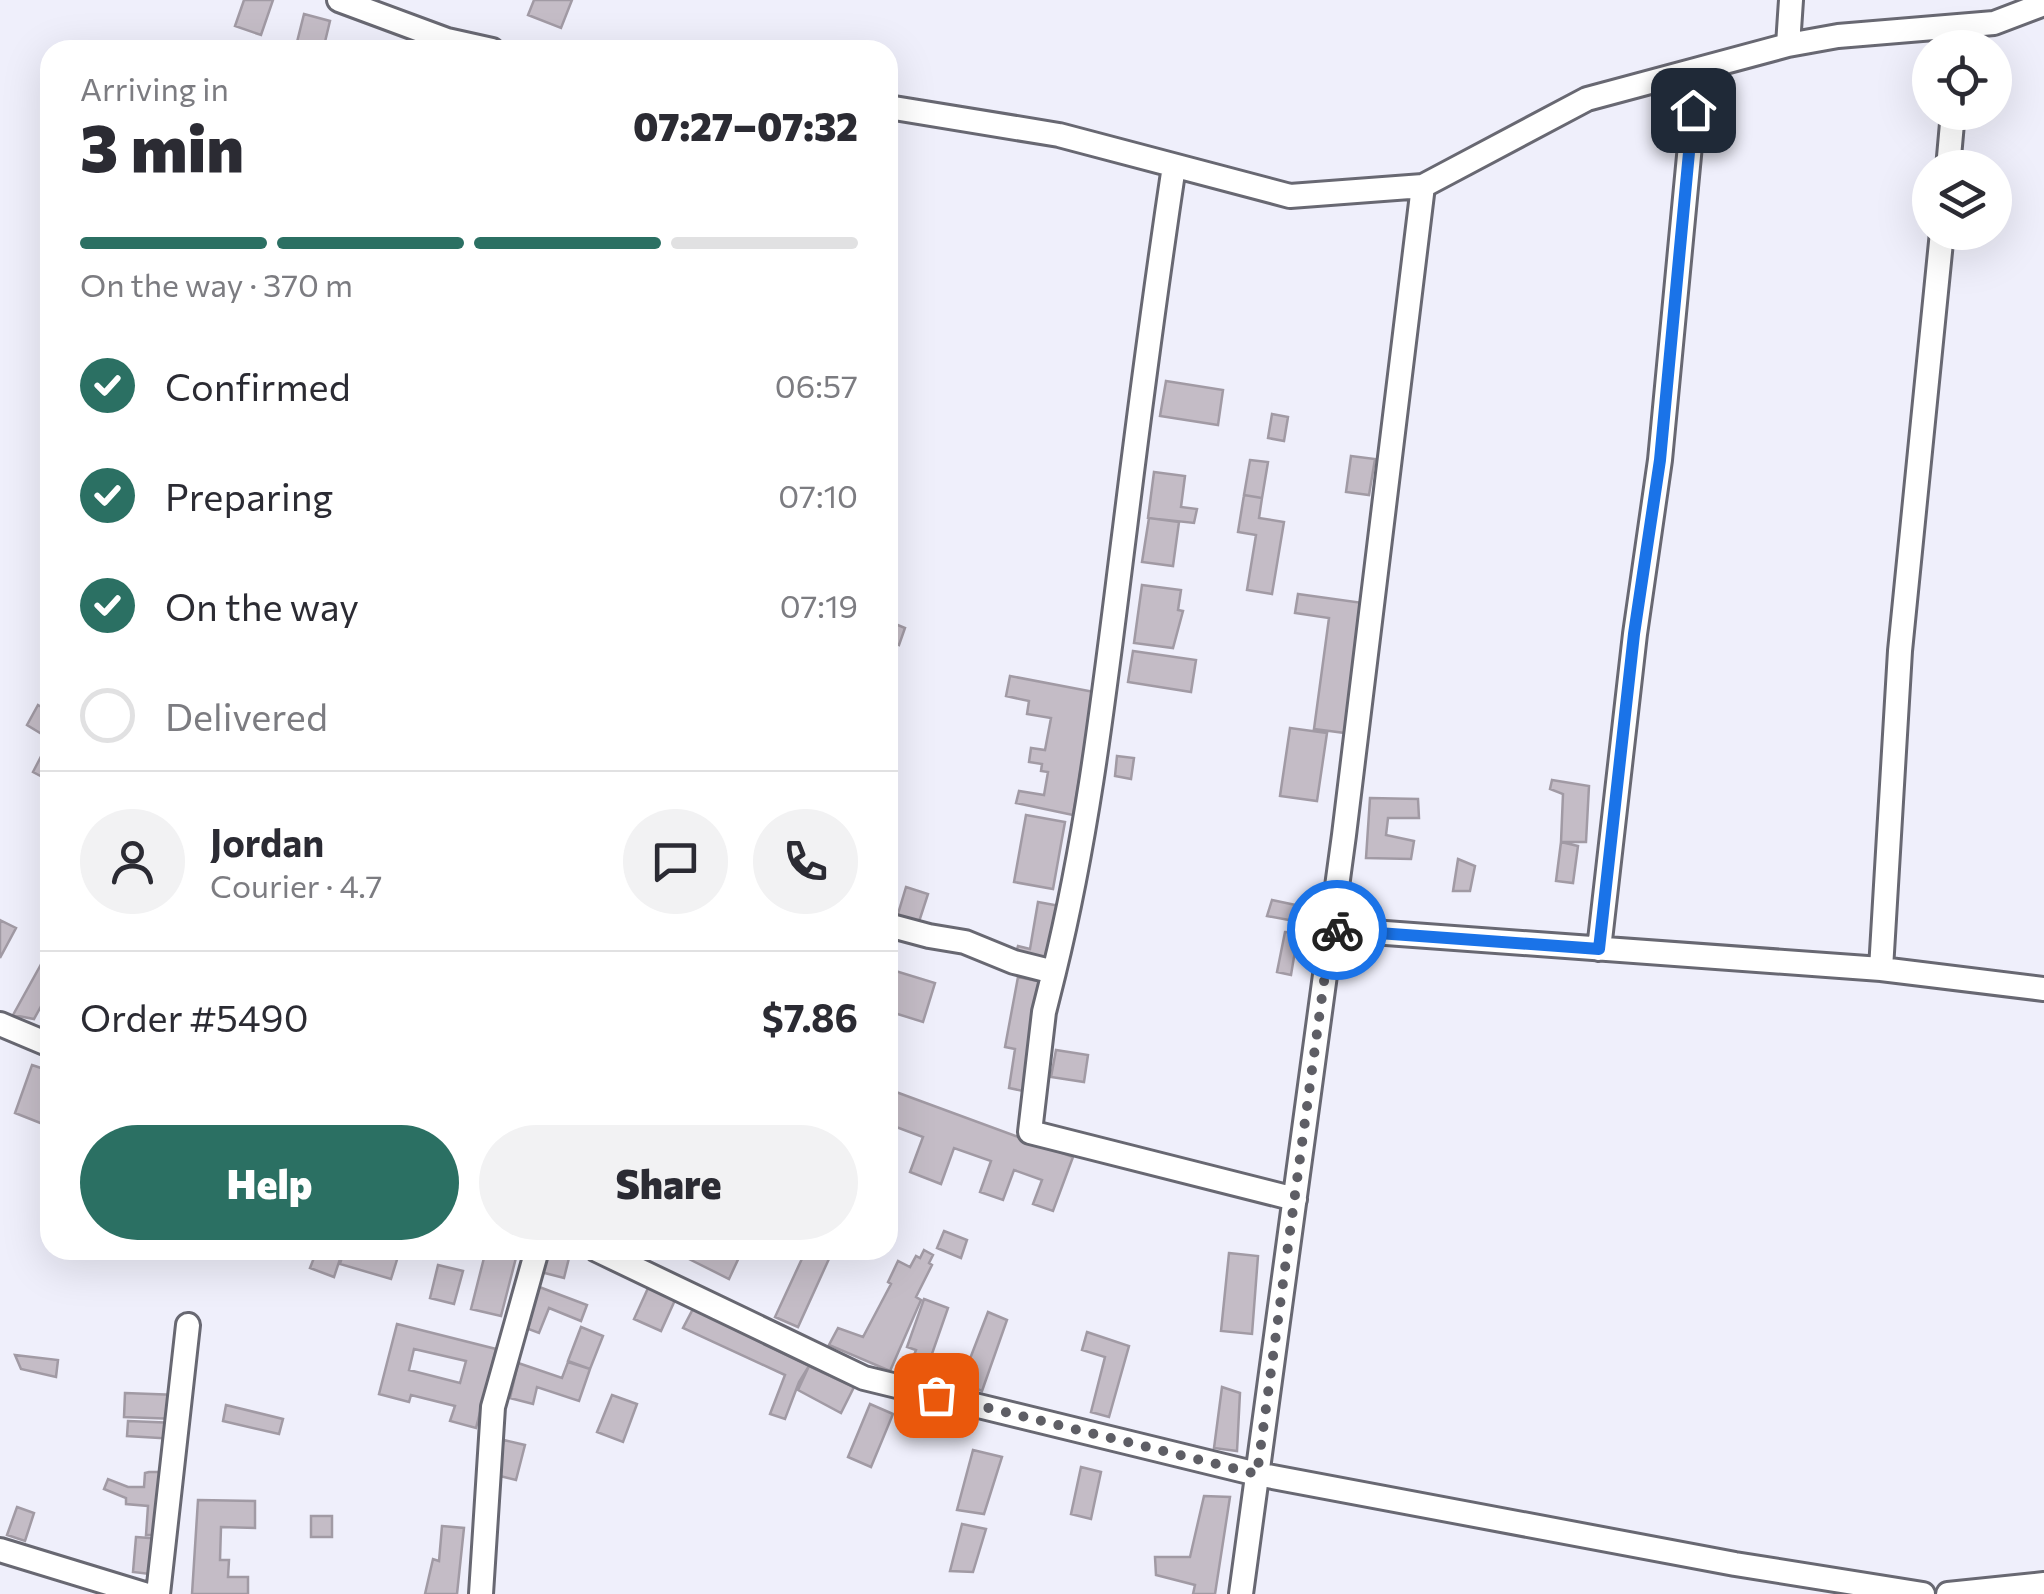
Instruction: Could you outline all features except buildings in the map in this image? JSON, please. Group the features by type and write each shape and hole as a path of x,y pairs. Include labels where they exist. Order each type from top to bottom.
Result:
{"street":[{"path":"338,0 446,40"},
{"path":"1788,45 1791,0"},
{"path":"1977,30 2039,3"},
{"path":"898,109 1059,136 1290,196 1423,186 1587,99 1788,45 1838,36 1912,37"},
{"path":"1599,949 1634,634 1660,460 1696,72"},
{"path":"1174,166 1124,532 1112,650 1080,845 1044,1012 1030,1132 1294,1200"},
{"path":"1241,1594 1331,930 1423,186"},
{"path":"1881,969 1900,651 1940,250"},
{"path":"898,927 965,942 1014,962 1054,972"},
{"path":"1331,930 1881,969 2044,988"},
{"path":"0,1024 40,1041"},
{"path":"481,1594 493,1407 534,1260"},
{"path":"618,1260 864,1378 1257,1474 1735,1564 1923,1594"},
{"path":"158,1594 188,1325"},
{"path":"0,1550 144,1594"},
{"path":"1948,1594 2044,1584"}],"way so far":[{"path":"936,1395 1257,1474 1331,930 1337,930"}],"route":[{"path":"1337,930 1599,949 1634,634 1660,460 1693,110"}]}
